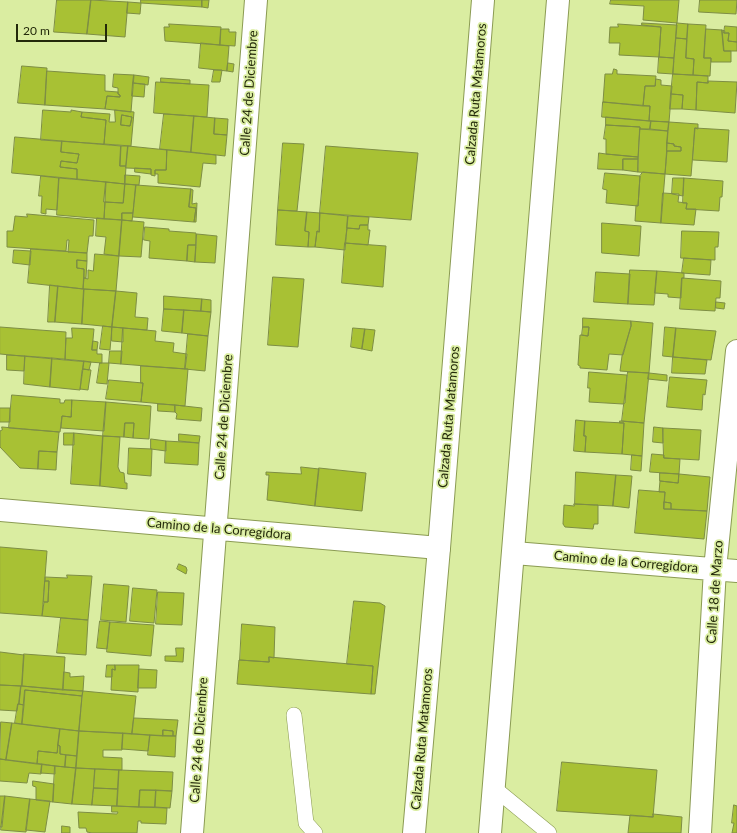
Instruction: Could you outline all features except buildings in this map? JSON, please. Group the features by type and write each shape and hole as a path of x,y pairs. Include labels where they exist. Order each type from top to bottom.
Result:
{"street":[{"name":"Calle 24 de Diciembre","path":"192,833 256,0"},
{"name":"Calzada Ruta Matamoros","path":"414,833 439,548 483,0"},
{"path":"490,833 558,0"},
{"name":"Calle 18 de Marzo","path":"700,833 715,569 737,351"},
{"name":"Camino de la Corregidora","path":"0,510 439,548"},
{"name":"Camino de la Corregidora","path":"514,553 737,571"}],"lane":[{"path":"294,715 306,823 315,833"},
{"path":"494,788 549,833"}]}
